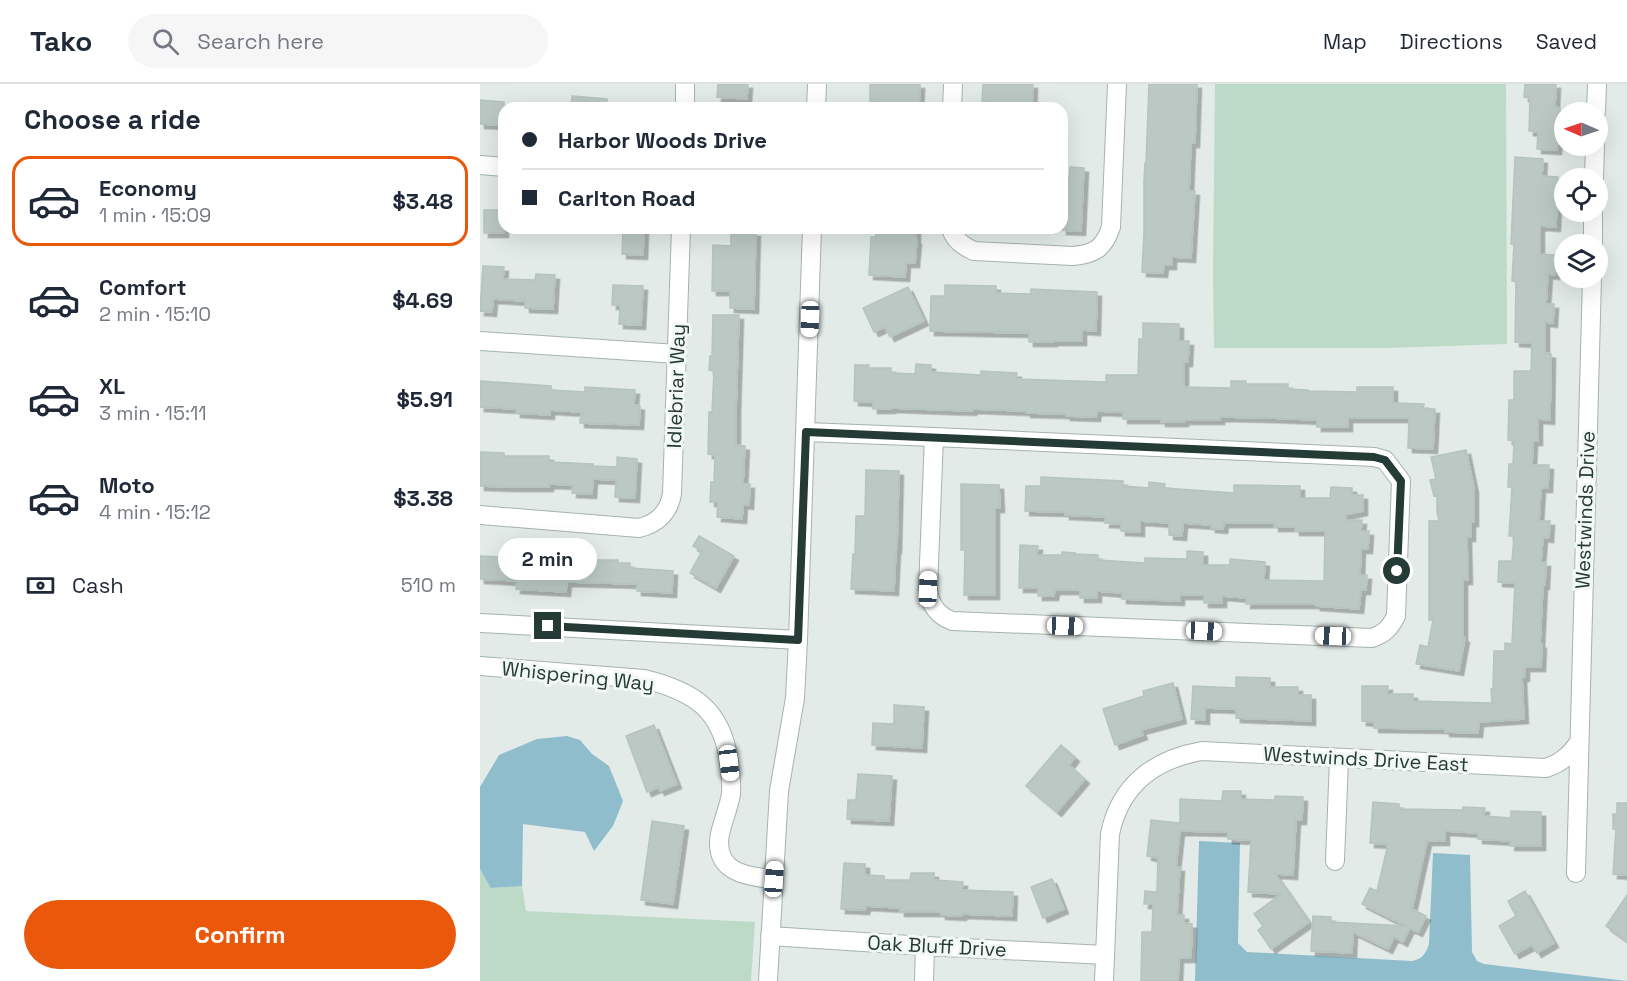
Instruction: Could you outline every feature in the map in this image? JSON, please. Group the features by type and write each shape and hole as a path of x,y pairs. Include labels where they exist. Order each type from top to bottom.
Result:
{"street":[{"path":"685,84 685,102"},
{"path":"816,102 817,84"},
{"path":"952,102 953,84"},
{"path":"952,234 958,242 974,250 1073,256 1086,255 1106,241 1113,215 1117,84"},
{"path":"1596,102 1597,84"},
{"path":"480,165 498,166"},
{"name":"Idlebriar Way","path":"480,515 639,528 660,518 671,503 681,234"},
{"path":"768,981 779,791 795,698 812,234"},
{"name":"Westwinds Drive","path":"1576,873 1592,288"},
{"path":"480,340 677,354"},
{"path":"806,432 934,437 1374,457 1385,460 1401,481 1396,616 1382,635 1371,638 952,621 943,617 929,600 934,437"},
{"path":"480,623 798,640"},
{"name":"Whispering Way","path":"480,666 644,679 682,692 702,705 719,724 727,747 731,792 720,834 719,844 722,854 730,868 737,873 756,878 774,879"},
{"name":"Westwinds Drive East","path":"1105,955 1110,834 1113,820 1128,792 1148,773 1176,758 1202,752 1546,768 1565,759 1579,742"},
{"path":"1335,861 1339,759"},
{"name":"Oak Bluff Drive","path":"770,936 1105,955"},
{"path":"924,981 925,946"},
{"path":"1104,981 1105,955"}],"green space":[{"path":"1215,84 1506,84 1507,344 1387,348 1214,348"},
{"path":"480,869 492,888 522,886 526,911 755,922 751,981 480,981"}],"water":[{"path":"567,736 580,740 592,754 609,766 623,801 613,826 594,851 585,832 523,824 522,886 491,888 480,869 480,787 499,755 537,739"},
{"path":"1199,841 1240,843 1238,943 1247,952 1412,961 1418,959 1425,953 1429,944 1433,853 1470,855 1472,952 1477,961 1484,964 1627,981 1195,981"}],"building":[{"path":"718,84 748,84 747,99 717,97"},
{"path":"870,84 920,84 919,102 870,102"},
{"path":"983,84 1033,84 1032,102 982,101"},
{"path":"1149,84 1197,84 1195,143 1191,143 1189,191 1195,191 1191,258 1172,257 1172,265 1164,265 1163,273 1142,272"},
{"path":"1525,84 1556,84 1554,150 1537,149 1538,132 1529,131 1530,98 1524,97"},
{"path":"572,96 607,99 607,102 572,102"},
{"path":"480,100 504,102 498,102 498,125 480,124"},
{"path":"1515,157 1543,159 1542,176 1554,177 1554,222 1556,222 1556,227 1540,226 1540,254 1554,255 1554,275 1548,274 1546,304 1554,304 1553,323 1545,322 1545,353 1551,354 1550,420 1538,419 1538,441 1533,441 1532,465 1549,465 1548,488 1541,488 1539,521 1550,521 1549,538 1543,537 1541,562 1546,562 1540,644 1542,644 1541,667 1525,667 1525,677 1522,677 1524,719 1479,722 1478,733 1445,732 1445,729 1374,728 1374,722 1362,721 1362,686 1388,686 1387,694 1413,694 1413,701 1492,703 1494,651 1505,651 1505,643 1512,644 1515,583 1498,582 1499,561 1512,561 1514,536 1509,536 1512,487 1508,487 1509,464 1513,464 1514,441 1508,440 1509,400 1514,400 1514,371 1531,371 1532,343 1515,342 1516,282 1512,281 1514,244 1511,244"},
{"path":"1070,167 1084,168 1081,231 1068,230"},
{"path":"484,210 498,210 498,233 484,233"},
{"path":"623,234 644,234 643,255 622,254"},
{"path":"731,234 756,234 754,309 730,308 730,291 712,291 713,245 731,246"},
{"path":"876,234 916,234 915,263 906,263 905,277 869,275 871,237 876,237"},
{"path":"483,266 504,267 503,279 535,280 536,274 555,275 553,309 525,308 525,301 493,299 492,312 480,311"},
{"path":"613,285 643,286 641,325 619,324 620,305 612,305"},
{"path":"945,285 996,286 996,293 1031,294 1031,289 1097,292 1096,331 1082,330 1082,341 1029,342 1029,333 930,331 931,296 945,296"},
{"path":"908,287 924,321 890,337 885,327 874,332 863,308"},
{"path":"713,315 739,315 736,445 745,446 743,484 750,484 749,505 743,504 742,519 717,517 718,502 710,502 711,482 714,482 715,455 708,454 709,412 712,412 714,371 709,370 710,356 712,356"},
{"path":"1143,323 1179,324 1179,341 1189,341 1188,362 1184,362 1184,387 1231,388 1231,381 1246,381 1246,384 1288,384 1288,389 1308,391 1357,392 1357,387 1393,387 1393,403 1424,404 1423,409 1435,409 1433,449 1408,448 1409,418 1348,418 1348,427 1317,427 1317,420 1220,417 1220,420 1161,422 1161,419 1123,419 1123,412 1097,411 1096,417 973,409 972,411 873,409 873,402 854,401 855,365 869,365 868,368 891,368 891,373 915,374 916,364 931,365 931,372 981,375 981,371 1017,373 1016,379 1106,382 1106,375 1138,375 1139,339 1143,339"},
{"path":"480,381 551,386 551,390 585,392 585,387 635,390 634,405 640,406 639,425 580,423 581,412 550,410 550,415 516,413 516,409 480,407"},
{"path":"1466,450 1474,488 1474,522 1471,522 1471,537 1467,537 1468,580 1463,580 1463,637 1465,638 1459,671 1416,664 1420,645 1428,647 1433,620 1429,620 1429,521 1439,521 1437,495 1434,496 1430,480 1436,479 1431,457"},
{"path":"480,452 504,453 504,456 549,456 549,462 593,464 593,466 617,467 617,457 637,459 635,498 615,497 616,480 593,479 592,494 572,493 573,485 480,486"},
{"path":"866,470 899,471 894,591 851,589 856,516 865,516"},
{"path":"1041,477 1123,481 1123,486 1149,488 1149,482 1165,484 1164,488 1234,493 1234,485 1300,486 1300,498 1330,498 1331,487 1352,488 1352,495 1363,495 1363,511 1345,515 1346,520 1362,520 1361,531 1369,531 1368,549 1361,549 1360,575 1367,575 1366,590 1361,590 1359,609 1316,606 1316,604 1246,604 1247,598 1222,596 1222,603 1204,603 1204,595 1180,595 1180,601 1122,599 1122,593 1097,591 1097,598 1080,598 1080,590 1055,590 1054,596 1038,596 1038,588 1019,588 1020,545 1038,546 1037,555 1062,555 1062,552 1098,555 1098,560 1145,563 1145,558 1187,559 1187,551 1203,552 1203,565 1230,565 1230,559 1265,562 1264,580 1324,581 1325,531 1295,531 1295,527 1274,527 1274,523 1224,523 1223,529 1211,528 1211,525 1183,523 1182,536 1169,535 1169,523 1140,521 1140,532 1121,531 1121,524 1105,523 1106,517 1065,515 1065,512 1025,511 1026,486 1041,486"},
{"path":"961,484 999,485 1000,508 995,508 995,595 964,595 965,550 961,550"},
{"path":"699,536 734,556 716,588 690,573 702,551 693,546"},
{"path":"480,556 594,562 594,560 618,560 618,563 630,563 630,568 673,571 672,593 637,591 637,584 567,582 566,592 516,589 517,581 480,579"},
{"path":"1236,677 1270,678 1270,687 1298,687 1298,695 1311,695 1311,721 1236,718 1236,709 1205,708 1205,720 1191,719 1193,686 1236,688"},
{"path":"1173,683 1182,719 1141,730 1143,735 1115,745 1103,709 1144,696 1143,691"},
{"path":"894,705 924,707 922,748 872,745 873,723 894,724"},
{"path":"654,725 677,784 660,791 659,787 647,792 626,736"},
{"path":"1061,745 1075,757 1069,765 1085,779 1057,812 1026,786"},
{"path":"858,774 892,776 889,821 847,819 848,800 856,800"},
{"path":"1223,791 1241,791 1241,799 1275,800 1275,796 1303,797 1302,820 1296,820 1293,875 1275,874 1309,922 1271,949 1258,930 1263,926 1254,914 1281,894 1248,892 1251,840 1228,839 1228,832 1180,831 1176,867 1180,867 1177,915 1184,915 1184,923 1192,924 1191,958 1179,958 1178,981 1141,981 1142,932 1152,932 1153,904 1144,904 1145,891 1157,892 1158,858 1147,856 1151,820 1180,823 1180,799 1222,801"},
{"path":"1373,802 1399,804 1399,809 1485,808 1484,816 1511,818 1511,811 1541,812 1541,846 1510,846 1511,841 1478,839 1478,833 1445,831 1445,841 1427,841 1412,909 1426,916 1418,932 1410,928 1403,942 1394,937 1388,949 1353,932 1352,953 1311,951 1313,916 1331,917 1331,922 1406,926 1362,904 1370,888 1377,891 1388,844 1370,843"},
{"path":"1617,803 1627,803 1627,875 1613,874 1616,829 1613,829 1613,814 1617,814"},
{"path":"652,821 684,826 673,904 641,900"},
{"path":"844,863 865,864 865,875 884,876 884,880 910,880 911,873 934,873 934,880 963,882 962,890 1013,892 1012,916 941,915 941,912 900,912 900,908 866,906 865,910 841,909"},
{"path":"1052,879 1064,909 1043,918 1031,887"},
{"path":"1525,891 1554,943 1537,953 1532,945 1515,954 1499,926 1516,916 1508,901"},
{"path":"1627,895 1627,941 1606,926"}],"route":[{"path":"548,626 798,640 806,432 1374,457 1385,460 1401,481 1397,571"}]}
